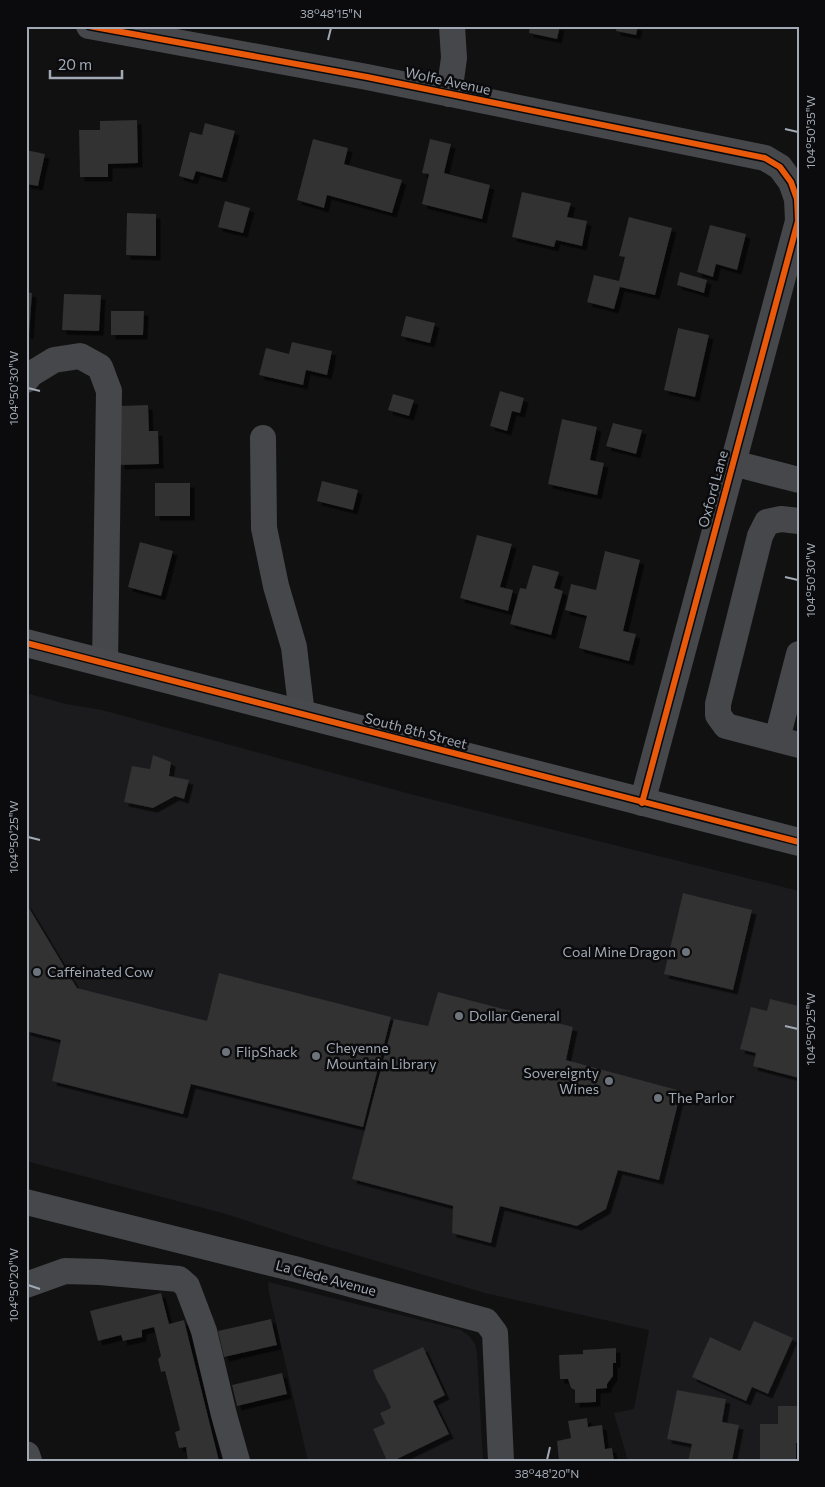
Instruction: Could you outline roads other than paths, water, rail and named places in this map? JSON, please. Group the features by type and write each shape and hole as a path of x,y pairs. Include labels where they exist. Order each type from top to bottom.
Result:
{"main road":[{"name":"South 8th Street","path":"34,650 106,664 799,842"},
{"path":"26,1455 28,1461"}],"street":[{"name":"Wolfe Avenue","path":"89,26 367,77 765,158 780,167 790,182"},
{"path":"449,94 454,58 452,26"},
{"name":"Oxford Lane","path":"642,803 798,221 798,199 790,182"},
{"path":"26,380 31,374 54,360 80,356 100,367 109,391 106,664"},
{"path":"263,438 264,528 276,586 294,647 302,715"},
{"path":"733,463 799,480"},
{"path":"799,521 781,519 767,522 760,536 718,704 718,715 726,726 788,742 799,654"},
{"name":"La Clede Avenue","path":"26,1202 296,1269 486,1321 495,1333 501,1461"},
{"path":"26,1285 65,1271 179,1279 187,1286 204,1331 237,1461"}],"place":[{"name":"Coal Mine Dragon","path":"686,952"},
{"name":"Caffeinated Cow","path":"37,972"},
{"name":"Dollar General","path":"459,1016"},
{"name":"FlipShack","path":"226,1052"},
{"name":"Cheyenne Mountain Library","path":"316,1056"},
{"name":"Sovereignty Wines","path":"609,1081"},
{"name":"The Parlor","path":"658,1098"}]}
